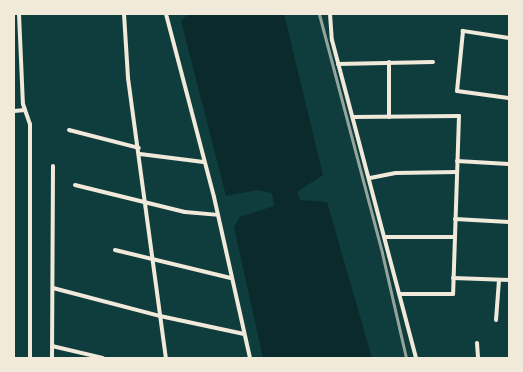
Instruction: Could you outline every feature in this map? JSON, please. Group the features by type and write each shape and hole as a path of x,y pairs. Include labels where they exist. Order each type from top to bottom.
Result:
{"street":[{"path":"19,14 24,110 30,124 30,358"},
{"path":"124,14 128,78 140,154 152,259 166,358"},
{"path":"166,14 218,215 250,358"},
{"path":"330,14 332,40 386,237 416,358"},
{"path":"509,38 463,31 457,90 509,98"},
{"path":"14,50 20,50"},
{"path":"389,62 389,117"},
{"path":"338,64 433,62"},
{"path":"14,110 24,110"},
{"path":"353,117 459,116 453,294 400,294"},
{"path":"69,130 139,148"},
{"path":"140,154 204,162"},
{"path":"458,161 509,164"},
{"path":"52,358 53,166"},
{"path":"370,178 396,173 457,172"},
{"path":"75,184 185,212 218,215"},
{"path":"455,219 509,222"},
{"path":"386,237 455,237"},
{"path":"115,250 231,278"},
{"path":"453,278 509,280"},
{"path":"496,320 499,280"},
{"path":"53,288 160,316 244,334"},
{"path":"477,343 478,358"},
{"path":"52,346 104,358"}],"water":[{"path":"188,14 284,14 323,175 297,192 300,200 327,202 372,358 263,358 234,227 240,217 274,206 272,193 257,190 226,196 181,21"}],"railway":[{"path":"319,14 382,253 406,358"}]}
